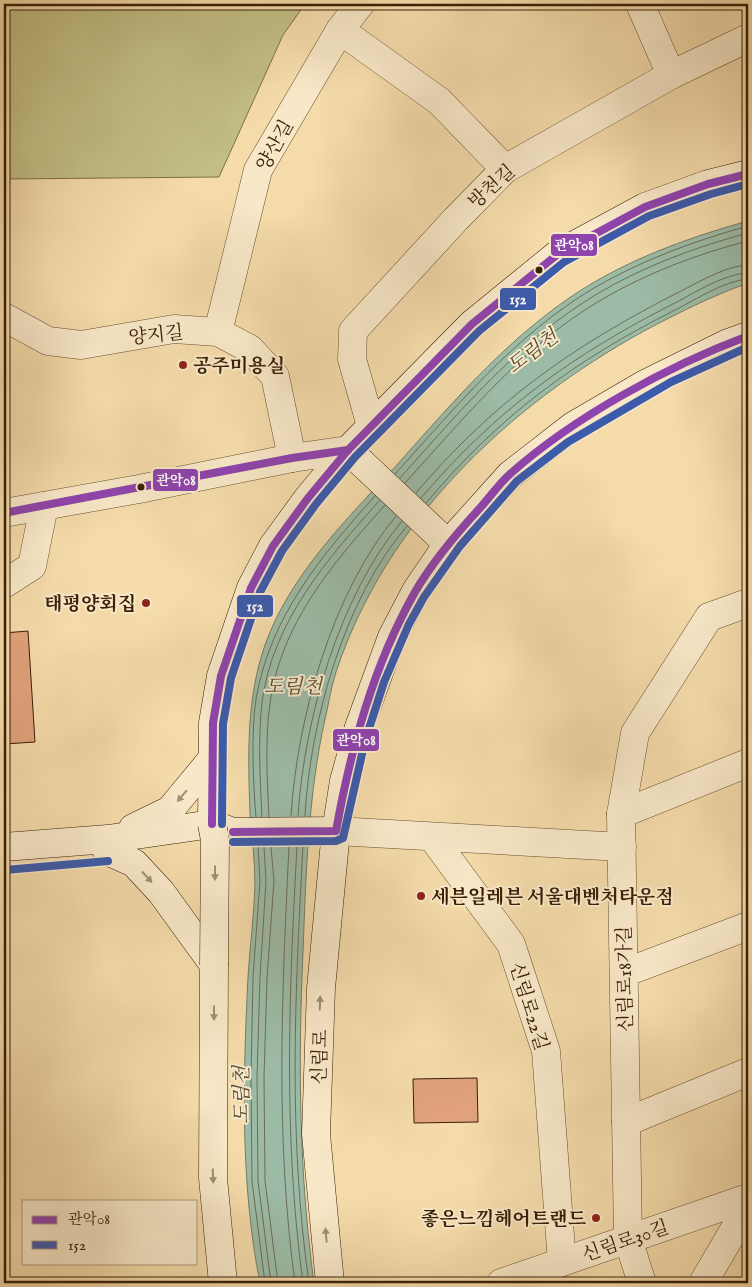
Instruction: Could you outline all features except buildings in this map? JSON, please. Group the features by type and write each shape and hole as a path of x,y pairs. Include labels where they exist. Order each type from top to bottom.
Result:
{"street":[{"name":"양산길","path":"218,332 258,170 340,30 360,4"},
{"path":"640,4 671,75"},
{"path":"340,30 438,101 505,169"},
{"name":"방천길","path":"371,426 352,359 353,331 505,169 671,75 748,38"},
{"path":"223,1283 213,1178 214,965 226,832 213,758 213,723 221,676 251,588 273,546 308,498 348,450 472,324 558,254 645,207 708,184 748,174"},
{"name":"양지길","path":"4,318 48,341 81,345 174,329 218,332 250,349 275,376 292,458"},
{"name":"신림로","path":"330,1283 316,1134 321,988 330,831 374,682 392,637 416,591 448,544 510,474 573,426 645,384 726,344 748,336"},
{"path":"4,513 292,458 348,450"},
{"path":"348,450 448,544"},
{"path":"4,584 32,566 44,506"},
{"name":"신림로18가길","path":"642,1283 628,1239 621,814 635,733 709,618 748,603"},
{"path":"4,847 108,845 170,810 213,758"},
{"path":"621,814 748,763"},
{"path":"4,860 108,845 226,832 330,831 622,847"},
{"name":"신림로22길","path":"432,837 511,944 546,1051 562,1262"},
{"path":"108,845 134,863 161,892 214,965"},
{"path":"624,973 748,926"},
{"path":"626,1122 748,1072"},
{"name":"신림로30길","path":"501,1283 748,1198"},
{"path":"703,1283 748,1206"}],"shaded area":[{"path":"4,4 305,4 283,35 219,177 4,179"}],"water":[{"name":"도림천","path":"748,221 748,283 708,299 644,331 594,361 546,395 500,432 458,473 420,518 386,566 358,617 336,672 319,748 311,806 307,864 301,994 300,1077 305,1200 314,1283 260,1283 249,1207 244,1092 248,977 255,885 250,813 249,749 254,686 265,645 276,619 304,572 339,528 486,368 536,323 563,302 591,284 629,264 688,240"}],"transit line":[{"name":"관악08","path":"212,824 213,723 221,676 251,588 273,546 308,498 348,450 472,324 558,254 645,207 708,184 748,174"},
{"name":"152","path":"222,824 223,724 231,678 260,592 282,551 316,504 355,457 479,331 564,262 649,216 711,194 748,184"},
{"name":"관악08","path":"233,832 336,831 349,769 365,708 387,649 415,592 429,569 454,538 506,478 535,453 592,413 686,362 748,336"},
{"name":"152","path":"233,842 336,841 343,838 365,741 384,682 409,624 424,597 460,546 517,481 568,442 671,382 748,347"},
{"name":"관악08","path":"4,513 292,458 348,450"},
{"name":"152","path":"5,870 108,861"}],"place":[{"name":"공주미용실","path":"183,365"},
{"name":"태평양회집","path":"146,603"},
{"name":"세븐일레븐 서울대벤처타운점","path":"421,896"},
{"name":"좋은느낌헤어트랜드","path":"596,1218"}]}
